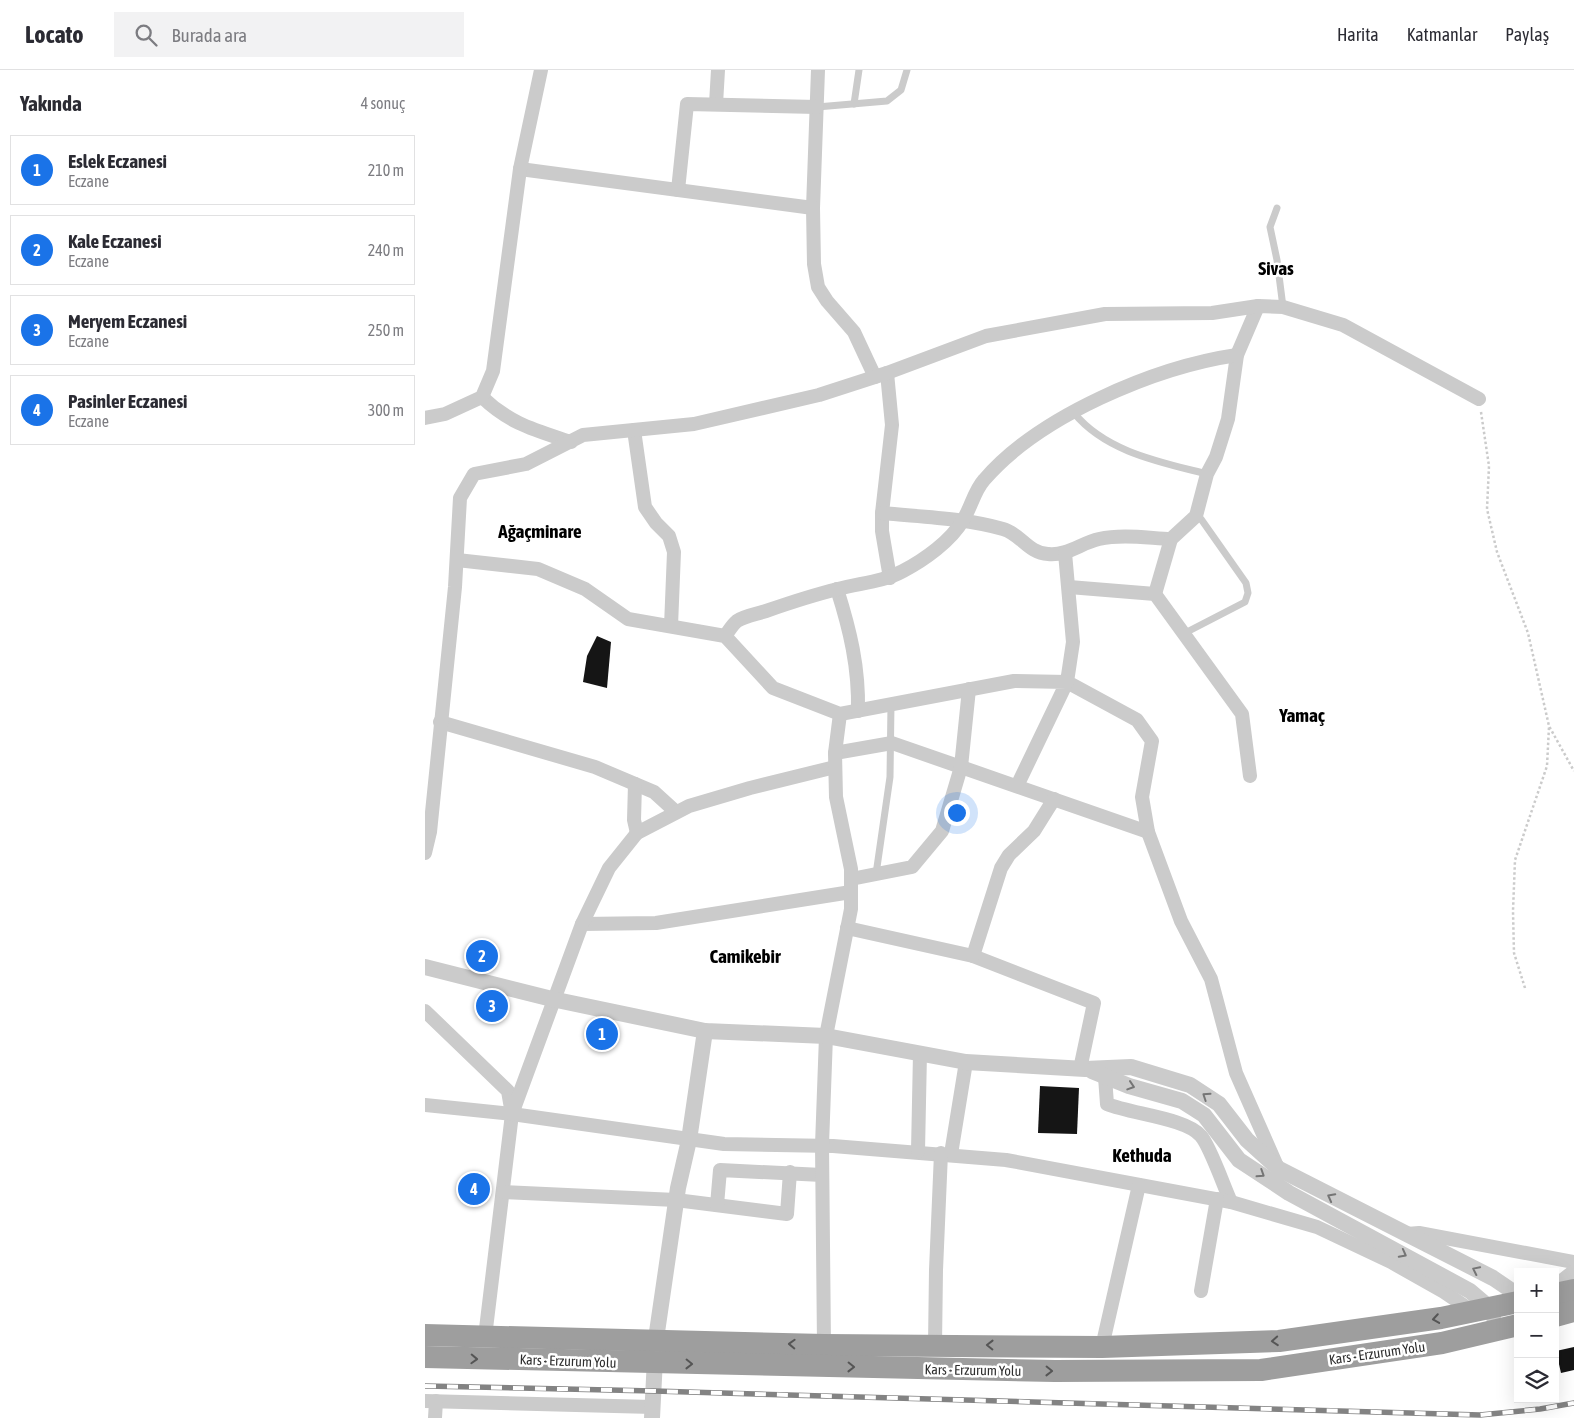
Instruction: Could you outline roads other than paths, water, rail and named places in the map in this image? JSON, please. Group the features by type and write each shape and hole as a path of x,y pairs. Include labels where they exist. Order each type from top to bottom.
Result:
{"highway":[{"path":"1559,1293 1574,1290"},
{"name":"Kars - Erzurum Yolu","path":"425,1335 824,1344 1102,1347 1279,1341 1441,1318 1514,1303"},
{"path":"1559,1315 1574,1311"},
{"name":"Kars - Erzurum Yolu","path":"425,1357 655,1364 1055,1371 1261,1370 1442,1343 1508,1328"}],"street":[{"path":"425,418 445,414 482,397 493,372 520,169 541,70"},
{"path":"715,104 718,70"},
{"path":"818,70 813,208 816,279 822,294 854,332 881,375 892,425 882,512 882,531 890,578"},
{"path":"678,190 687,104 817,107"},
{"path":"520,169 813,208"},
{"path":"1155,594 1171,539 1196,516 1207,474 1216,457 1228,419 1237,355 1258,306"},
{"path":"425,853 430,832 431,756 440,722 457,560 460,498 475,474 526,464 583,435 694,424 819,395 881,375 986,336 1096,316 1213,313 1258,306 1283,307 1343,325 1479,398"},
{"path":"725,636 738,621 837,589 890,578 913,566 952,536 963,521 982,482 997,466 1018,446 1046,427 1112,394 1173,370 1208,359 1237,355"},
{"path":"482,397 499,413 525,427 571,442"},
{"path":"634,430 645,507 669,536 674,552 671,626"},
{"path":"882,512 963,521 1004,529 1037,552 1047,554 1065,552 1088,542 1110,538 1171,539"},
{"path":"1017,786 1067,682 1073,642 1065,552"},
{"path":"457,560 538,569 585,589 628,619 725,636 773,688 840,714 1014,681 1067,682 1137,720 1152,741 1143,797 1148,832 1181,920 1211,979 1236,1073 1279,1169"},
{"path":"1069,587 1155,594"},
{"path":"837,589 855,649 858,710"},
{"path":"1155,594 1242,714 1250,776"},
{"path":"582,924 656,923 851,885 876,874 912,868 942,831 961,766 969,689"},
{"path":"824,1344 822,1145 826,1036 847,928 851,885 836,797 835,752 840,714"},
{"path":"440,722 595,767 663,798 676,812"},
{"path":"835,752 892,743 1148,832"},
{"path":"485,1337 512,1114 552,999 582,924 609,868 637,833 689,806 751,788 835,768"},
{"path":"635,784 634,820 637,833"},
{"path":"973,956 1001,868 1009,855 1037,827 1054,799"},
{"path":"847,928 973,956 1094,1003 1083,1069"},
{"path":"425,967 552,999 705,1031 826,1036 966,1062 1083,1069 1131,1068 1190,1085 1219,1104 1247,1140 1279,1169 1404,1235 1493,1278 1514,1291"},
{"path":"425,1010 508,1091 512,1114"},
{"path":"435,1418 431,1401 652,1412 656,1339 705,1031"},
{"path":"917,1152 920,1054"},
{"path":"935,1345 936,1270 946,1154 966,1062"},
{"path":"1083,1069 1129,1086 1182,1101 1204,1115 1239,1160 1289,1192 1470,1291 1481,1310"},
{"path":"1105,1077 1107,1104 1120,1110 1187,1125 1201,1136 1231,1202"},
{"path":"425,1105 512,1114 724,1144 822,1145 1006,1160 1217,1199 1317,1227 1391,1262 1444,1292 1481,1310 1508,1328"},
{"path":"717,1205 720,1170 822,1175"},
{"path":"503,1192 677,1200 787,1214 790,1172"},
{"path":"1102,1347 1139,1185"},
{"path":"1201,1291 1217,1199"},
{"path":"1404,1235 1419,1233 1574,1262"},
{"path":"1559,1283 1574,1271"}],"lane":[{"path":"854,104 859,70"},
{"path":"817,107 887,101 893,98 904,84 907,70"},
{"path":"1277,208 1270,227 1277,260 1283,307"},
{"path":"1074,413 1089,430 1114,445 1207,474"},
{"path":"1183,634 1245,602 1248,593 1246,583 1201,519 1196,516"},
{"path":"876,874 886,811 892,743 891,704"}],"railway":[{"path":"425,1386 1480,1415 1540,1409 1574,1403"}],"place":[{"name":"Kale Eczanesi","path":"482,956"},
{"name":"Meryem Eczanesi","path":"492,1006"},
{"name":"Eslek Eczanesi","path":"602,1034"},
{"name":"Pasinler Eczanesi","path":"474,1189"}],"district":[{"name":"Sivas","path":"1276,268"},
{"name":"Ağaçminare","path":"540,531"},
{"name":"Yamaç","path":"1302,715"},
{"name":"Camikebir","path":"745,956"},
{"name":"Kethuda","path":"1142,1155"}]}
